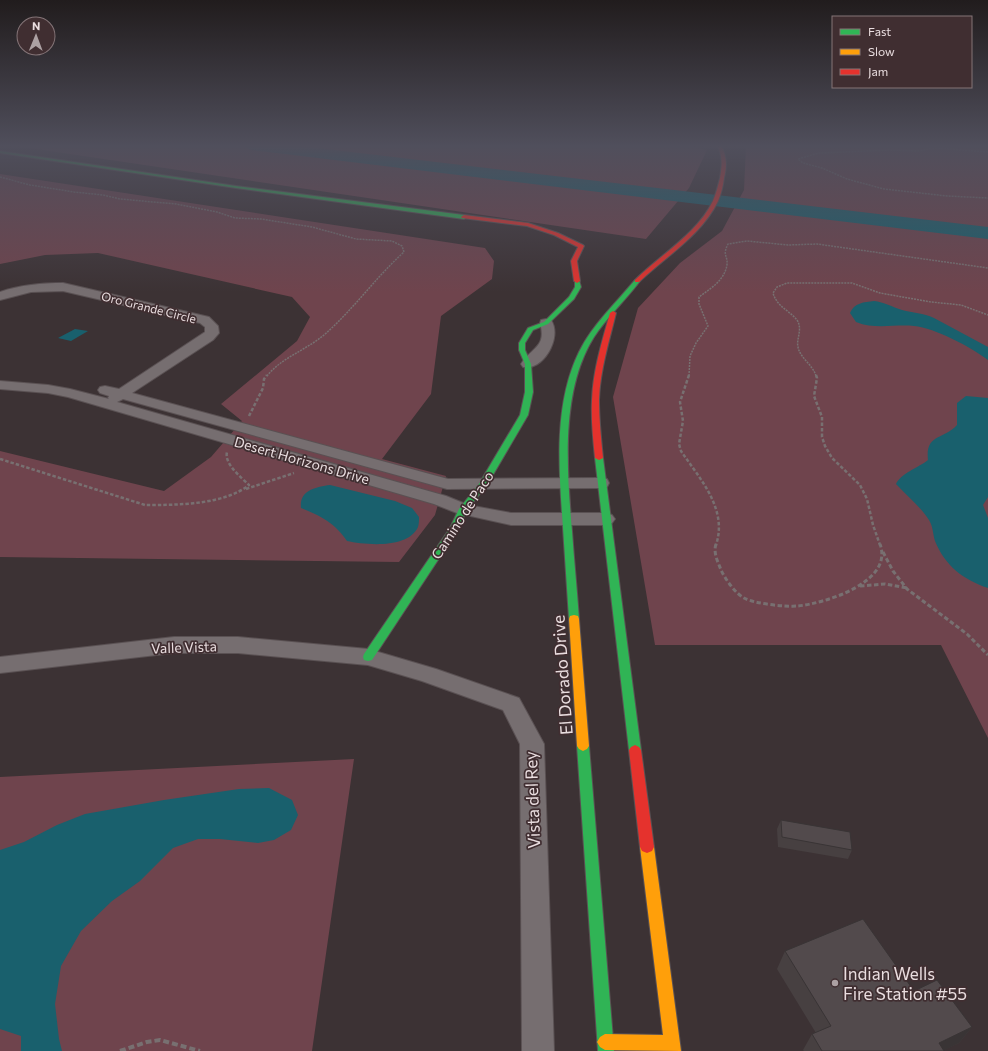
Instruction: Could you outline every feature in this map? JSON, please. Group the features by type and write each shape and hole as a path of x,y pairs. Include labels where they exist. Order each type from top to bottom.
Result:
{"main road":[{"name":"Camino de Paco","path":"290,194 528,225 556,234 581,246 574,262 578,287 572,298 546,323 530,329 522,343 522,350 528,364 529,392 524,415 483,485 464,509 454,528 368,657"},
{"name":"El Dorado Drive","path":"606,1046 564,483 563,436 570,390 579,362 591,335 614,310 629,289 686,237 713,207 717,194"},
{"name":"El Dorado Drive","path":"614,310 599,371 596,395 601,483 673,1047"},
{"path":"606,1046 673,1047"}],"street":[{"name":"Oro Grande Circle","path":"0,296 22,289 63,287 204,320 212,326 212,333 208,337 107,403"},
{"path":"528,364 546,347 550,331 546,323"},
{"name":"Desert Horizons Drive","path":"0,374 54,378 122,394 447,484 483,485 601,483"},
{"name":"Desert Horizons Drive","path":"0,385 63,392 107,403 440,500 464,509 512,519 606,519"},
{"name":"Valle Vista","path":"0,665 174,645 238,645 368,657"},
{"name":"Vista del Rey","path":"368,657 428,675 511,704 532,744 538,1051"}],"path":[{"path":"89,194 176,204 217,212 235,218 261,219 312,226 348,237 392,241 402,246 404,252 384,270 354,307 323,336 266,374 257,401 246,422"},
{"path":"934,194 988,198"},
{"path":"883,552 880,564 870,577 859,586 822,602 797,606 768,604 744,598 730,586 717,561 715,548 719,524 716,507 708,490 681,451 679,444 683,421 680,402 689,377 690,356 696,343 708,326 708,320 698,302 699,296 718,284 727,264 724,253 728,244 734,242 757,241 788,245 817,244 988,268"},
{"path":"988,315 961,305 930,302 880,293 852,283 787,284 776,287 773,293 775,300 781,307 798,321 800,333 796,340 798,349 815,372 817,378 814,396 822,417 824,442 832,458 860,484 867,499 873,525 883,552 893,571 908,589 967,634 988,655"},
{"path":"228,448 226,456 230,465 249,485 246,489"},
{"path":"0,459 146,505 164,505 202,501 234,494 294,473 312,463"},
{"path":"859,586 885,584 908,589"},
{"path":"120,1051 147,1042 160,1040 200,1051"}],"shaded area":[{"path":"0,194 131,194 485,248 494,261 492,279 441,316 431,394 382,459 446,476 435,515 399,562 0,557 0,451 164,491 211,457 242,421 221,404 297,341 310,317 292,297 98,253 45,255 0,264"},
{"path":"341,194 684,194 646,239"},
{"path":"742,194 988,194 988,738 941,645 655,645 613,397 638,308 680,263 722,231"},
{"path":"354,759 312,1051 0,1051 0,777"}],"water":[{"path":"874,301 934,318 988,347 988,360 972,349 932,330 914,326 871,326 856,322 850,313 854,307"},
{"path":"75,329 88,331 71,341 58,338"},
{"path":"966,396 988,398 988,497 983,505 988,518 988,588 971,581 950,565 939,550 930,522 926,515 896,484 898,480 906,474 928,460 929,446 932,441 952,430 957,425 957,403"},
{"path":"330,485 395,501 412,508 419,517 418,527 413,534 405,539 386,544 365,544 347,541 338,529 327,521 301,508 301,502 306,493 314,488"},
{"path":"269,788 292,800 298,815 291,830 274,840 258,843 220,839 198,839 173,848 140,881 112,901 81,931 61,966 55,1004 62,1051 21,1051 21,1036 0,1029 0,850 24,842 57,825 85,814 239,789"}],"building":[{"path":"781,820 850,832 852,850 782,837"},
{"name":"Indian Wells Fire Station #55","path":"863,919 914,991 937,980 972,1027 939,1043 944,1051 822,1051 812,1034 831,1026 785,951"}],"waterway":[{"path":"662,194 988,233"}],"traffic: fast":[{"path":"290,194 464,217"},
{"path":"368,657 454,528 463,509 483,485 524,415 529,392 528,364 522,350 522,343 530,329 546,323 572,298 578,287 577,281"},
{"path":"574,619 564,483 565,426 570,389 582,353 591,336 637,281"},
{"path":"599,458 635,750"},
{"path":"583,746 606,1051"}],"traffic: slow":[{"path":"574,619 583,746"},
{"path":"647,847 673,1051"},
{"path":"605,1042 672,1043"}],"traffic: jam":[{"path":"637,281 696,228 705,218 718,194"},
{"path":"464,217 528,225 556,234 581,246 574,261 577,281"},
{"path":"599,458 595,400 600,362 613,313"},
{"path":"635,750 647,847"}],"place":[{"name":"Indian Wells Fire Station #55","path":"835,983"}]}
